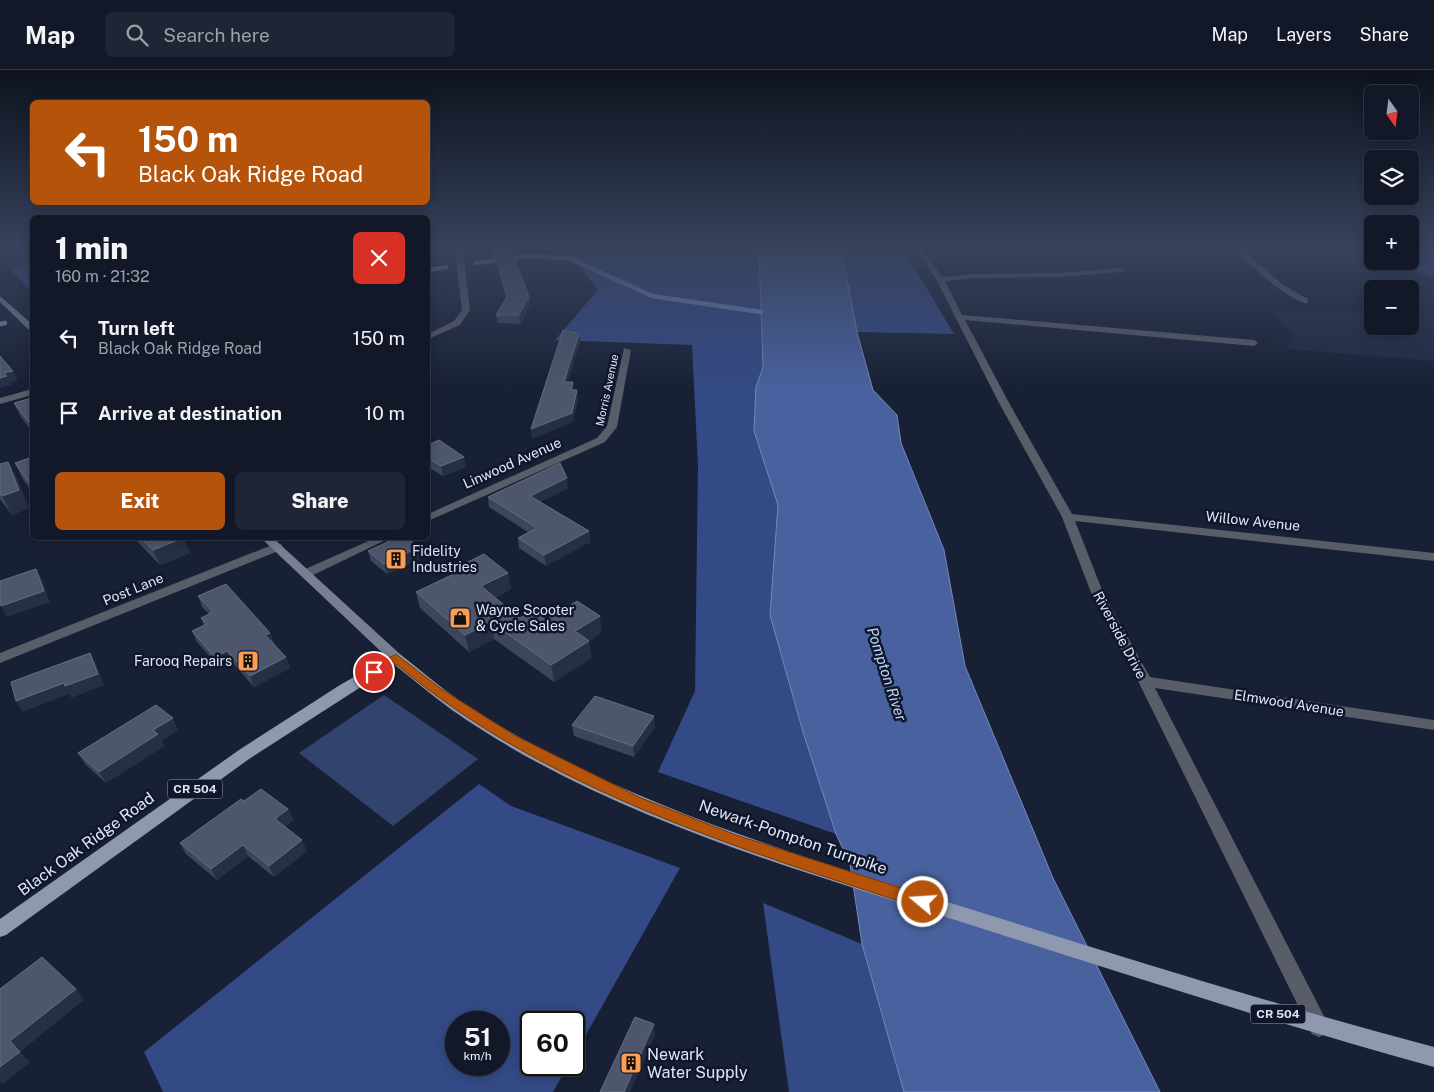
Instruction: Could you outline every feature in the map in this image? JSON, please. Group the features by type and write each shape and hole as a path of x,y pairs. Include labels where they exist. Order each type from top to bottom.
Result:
{"main road":[{"path":"0,298 30,326"},
{"name":"Newark-Pompton Turnpike","path":"269,540 396,658 467,713 509,739 636,802 733,840 813,867 1319,1027 1434,1058"},
{"name":"Black Oak Ridge Road","path":"0,929 210,778 342,690 396,658"}],"street":[{"path":"430,336 457,323 466,310 464,295"},
{"name":"Riverside Drive","path":"949,295 1003,401 1068,517 1098,595 1145,681 1319,1027"},
{"path":"1294,295 1305,301"},
{"path":"961,317 1254,343"},
{"name":"Morris Avenue","path":"608,434 612,427 627,350"},
{"path":"0,401 30,393"},
{"name":"Linwood Avenue","path":"430,517 602,440 608,434"},
{"name":"Willow Avenue","path":"1068,517 1434,558"},
{"path":"306,574 380,540"},
{"name":"Post Lane","path":"0,658 277,547"},
{"name":"Elmwood Avenue","path":"1145,681 1434,725"}],"shaded area":[{"path":"594,295 761,295 763,367 756,387 754,431 778,505 770,615 803,732 836,834 658,772 695,691 698,466 692,345 555,340"},
{"path":"850,295 931,295 954,334 857,332"},
{"path":"1419,295 1434,295 1434,361 1286,349 1295,337 1271,312 1364,312 1364,335 1419,335"},
{"path":"384,695 478,759 393,826 299,753"},
{"path":"479,784 511,806 680,868 585,1036 585,1011 520,1011 520,1076 562,1076 553,1092 163,1092 144,1052"},
{"path":"763,903 862,944 904,1092 789,1092"}],"water":[{"name":"Pompton River","path":"761,295 850,295 857,332 873,390 897,415 901,443 944,550 965,666 1053,878 1160,1092 904,1092 862,944 850,864 836,834 803,732 770,615 778,505 754,431 756,387 763,367"}],"building":[{"path":"528,295 519,315 496,315 507,296"},
{"path":"563,330 579,334 564,382 573,382 571,390 577,390 572,413 531,429"},
{"path":"0,356 13,371 4,373 7,376 0,378"},
{"path":"30,399 30,423 14,403"},
{"path":"439,440 464,457 441,466 430,459 430,444"},
{"path":"30,458 30,484 15,463"},
{"path":"8,462 19,490 2,496 0,494 0,464"},
{"path":"560,463 567,478 530,496 589,531 544,555 518,538 537,528 488,497"},
{"path":"143,540 178,540 153,550"},
{"path":"392,540 410,540 419,547 384,564 368,551"},
{"path":"484,554 508,573 481,586 520,618 532,611 546,620 577,601 600,616 575,631 589,641 551,665 491,622 465,635 416,592 458,572 454,569"},
{"path":"36,569 44,591 1,606 0,581"},
{"path":"226,584 270,633 265,635 286,657 250,676 227,651 215,657 192,631 207,624 201,618 213,612 198,596"},
{"path":"90,653 98,674 65,686 64,683 16,701 11,682"},
{"path":"595,696 654,716 633,746 572,725"},
{"path":"156,705 173,718 153,730 158,734 99,772 78,753"},
{"path":"261,789 288,809 275,819 302,840 269,866 243,845 211,869 180,843 241,799 244,801"},
{"path":"42,957 76,989 10,1041 20,1052 0,1067 0,989"},
{"name":"Newark Water Supply","path":"635,1017 654,1024 624,1092 600,1092"}],"waterway":[{"path":"649,295 761,312"},
{"path":"0,324 5,323"}],"place":[{"name":"Fidelity Industries","path":"396,559"},
{"name":"Wayne Scooter & Cycle Sales","path":"460,618"},
{"name":"Farooq Repairs","path":"248,661"},
{"name":"Newark Water Supply","path":"631,1063"}],"route":[{"path":"374,672 396,658 436,691 509,739 636,802 733,840 923,902"}]}
